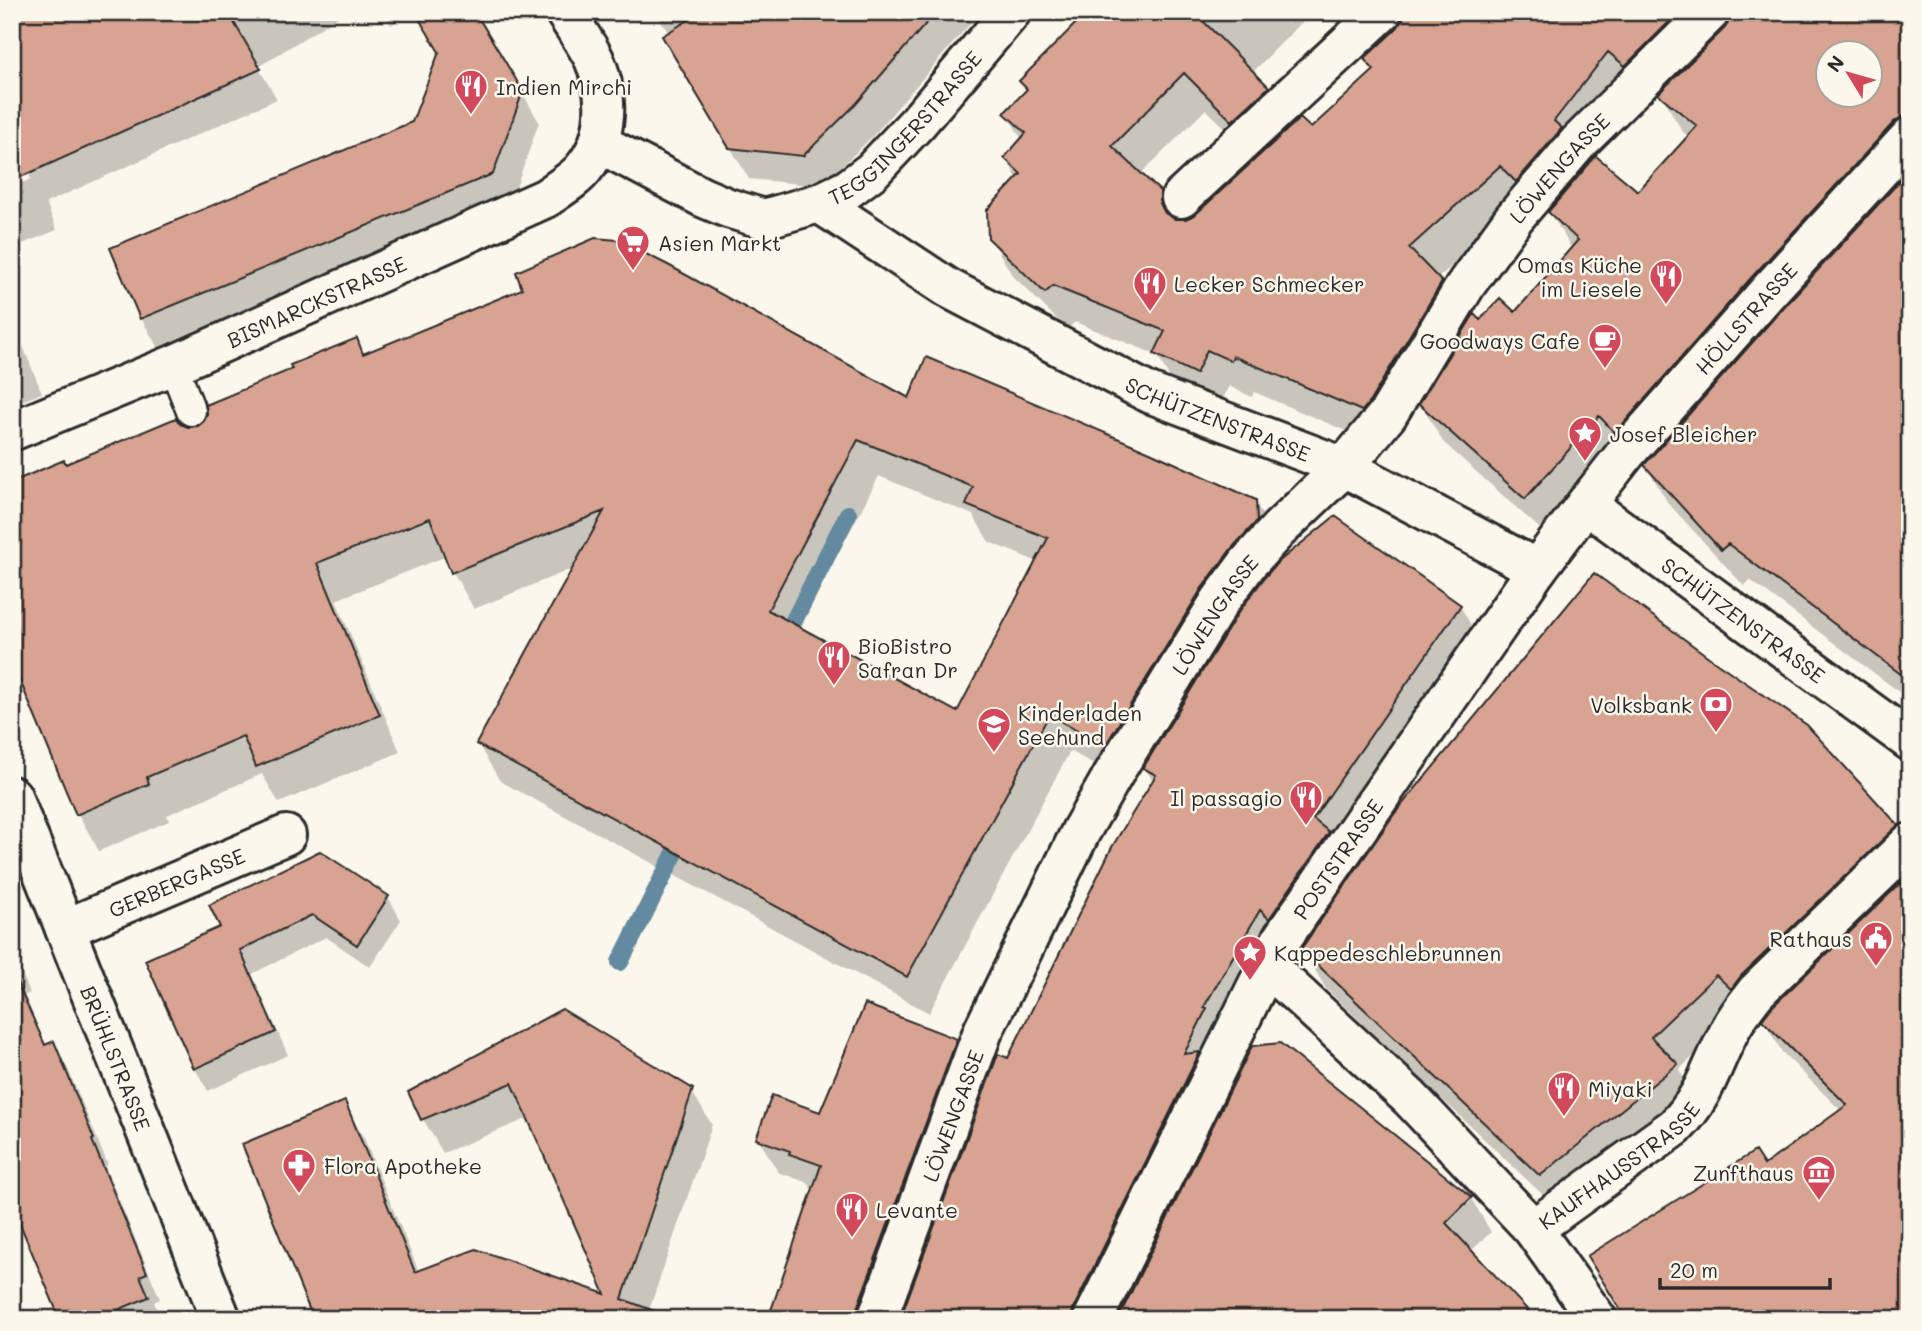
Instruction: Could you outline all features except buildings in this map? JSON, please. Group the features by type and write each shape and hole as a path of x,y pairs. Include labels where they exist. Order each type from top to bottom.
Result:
{"street":[{"path":"565,12 594,59 603,87 605,111 599,143 702,197 764,219 819,202"},
{"name":"TEGGINGERSTRASSE","path":"819,202 848,189 872,171 918,122 1011,12"},
{"path":"1181,198 1382,12"},
{"name":"LÖWENGASSE","path":"877,1319 983,1031 1081,831 1116,768 1220,601 1255,555 1344,467 1388,414 1467,283 1514,218 1578,143 1710,12"},
{"name":"HÖLLSTRASSE","path":"1586,505 1626,453 1766,294 1910,137"},
{"name":"BISMARCKSTRASSE","path":"12,431 173,365 546,198 584,169 599,143"},
{"name":"SCHÜTZENSTRASSE","path":"819,202 948,288 1149,393 1344,467 1537,569"},
{"path":"1537,569 1586,505"},
{"name":"SCHÜTZENSTRASSE","path":"1586,505 1910,741"},
{"name":"POSTSTRASSE","path":"1093,1319 1283,937 1537,569"},
{"name":"BRÜHLSTRASSE","path":"12,796 220,1319"},
{"name":"GERBERGASSE","path":"65,929 286,835"},
{"name":"KAUFHAUSSTRASSE","path":"1267,966 1410,1098 1533,1229 1675,1127 1689,1113 1731,1028 1749,1002 1910,843"},
{"path":"1533,1229 1597,1319"}],"lane":[{"path":"173,365 191,411"}],"waterway":[{"path":"782,644 848,514"},
{"path":"620,962 686,831"}],"place":[{"name":"Indien Mirchi","path":"471,116"},
{"name":"Asien Markt","path":"633,272"},
{"name":"Omas Küche im Liesele","path":"1666,306"},
{"name":"Lecker Schmecker","path":"1150,313"},
{"name":"Goodways Cafe","path":"1605,370"},
{"name":"Josef Bleicher","path":"1585,463"},
{"name":"BioBistro Safran Dr","path":"834,687"},
{"name":"Volksbank","path":"1716,734"},
{"name":"Kinderladen Seehund","path":"994,754"},
{"name":"Il passagio","path":"1306,827"},
{"name":"Rathaus","path":"1876,968"},
{"name":"Kappedeschlebrunnen","path":"1250,982"},
{"name":"Miyaki","path":"1564,1118"},
{"name":"Flora Apotheke","path":"299,1195"},
{"name":"Zunfthaus","path":"1819,1202"},
{"name":"Levante","path":"852,1239"}]}
